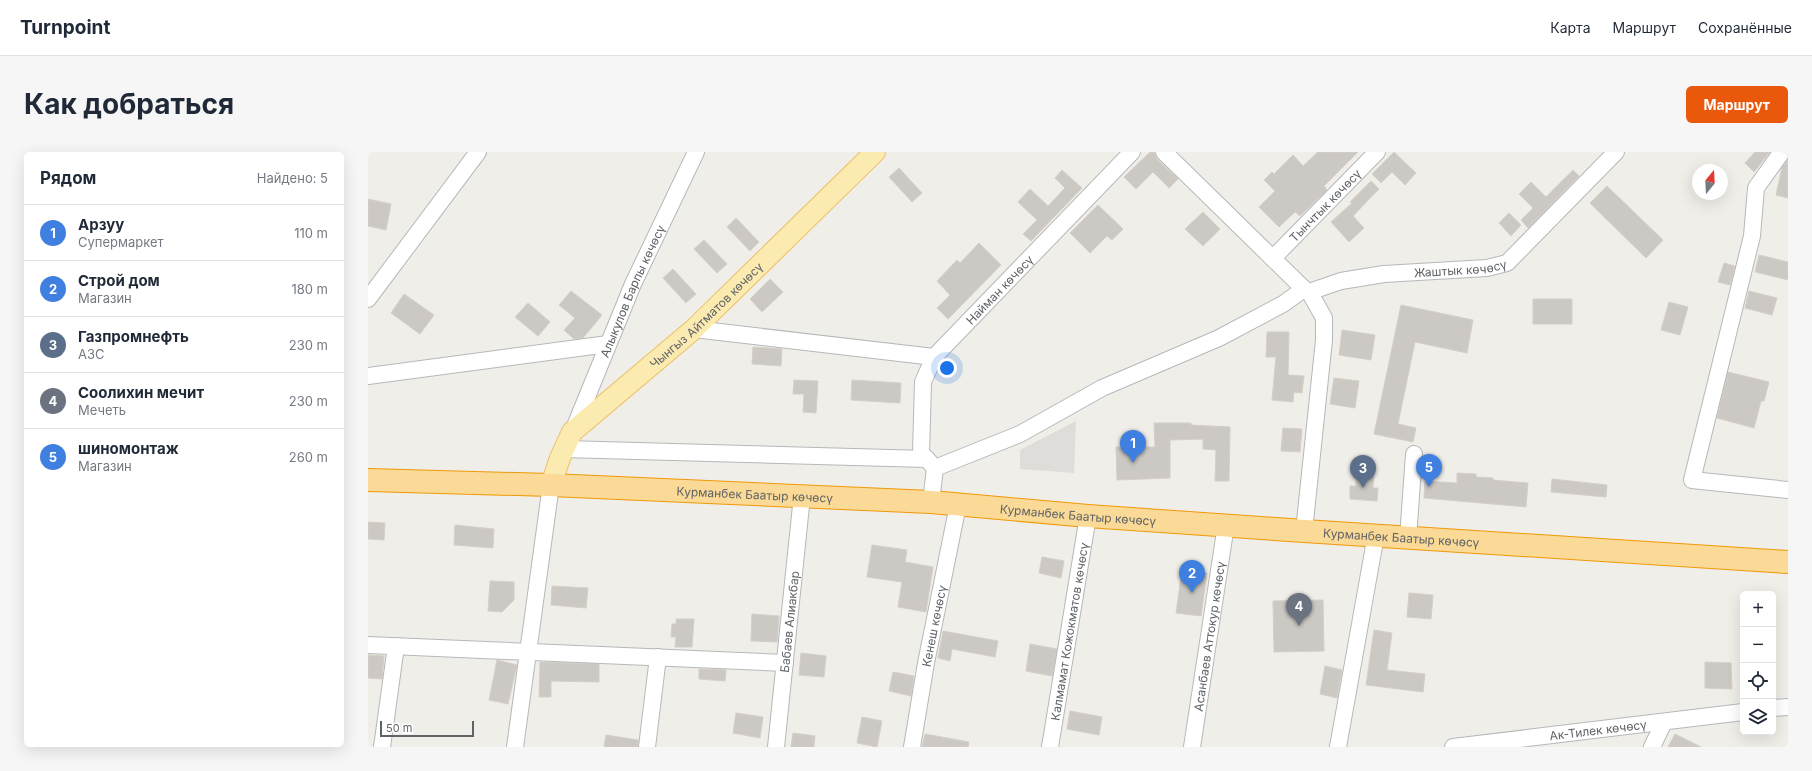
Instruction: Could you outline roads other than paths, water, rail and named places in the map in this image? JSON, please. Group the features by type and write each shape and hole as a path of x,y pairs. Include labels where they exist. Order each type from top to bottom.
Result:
{"highway":[{"name":"Курманбек Баатыр көчөсү","path":"368,480 551,485 931,502 1088,516 1788,562"}],"main road":[{"name":"Чынгыз Айтматов көчөсү","path":"551,485 568,440 694,329 875,152"}],"street":[{"path":"368,299 478,152"},
{"name":"Алыкулов Барпы көчөсү","path":"568,440 633,284 696,152"},
{"name":"Найман көчөсү","path":"931,502 923,382 934,357 1132,152"},
{"path":"1164,152 1307,291 1324,318 1324,340 1304,531"},
{"name":"Тынчтык көчөсү","path":"1273,258 1377,152"},
{"name":"Жаштык көчөсү","path":"928,460 1020,434 1102,388 1218,338 1307,291 1341,281 1384,274 1487,268 1507,263 1616,152"},
{"path":"1781,153 1756,188 1752,236 1692,480 1788,490"},
{"path":"694,329 934,357"},
{"path":"368,376 608,344"},
{"path":"568,440 928,460"},
{"path":"1408,538 1414,454"},
{"path":"514,747 551,485"},
{"name":"Бабаев Алиакбар","path":"776,747 802,496"},
{"name":"Кенеш көчөсү","path":"912,747 926,663 958,505"},
{"name":"Калмамат Кожокматов көчөсү","path":"1050,747 1088,516"},
{"name":"Асанбаев Аттокур көчөсү","path":"1192,747 1226,525"},
{"path":"1338,747 1376,535"},
{"path":"368,645 528,650 785,663"},
{"path":"382,747 396,646"},
{"path":"647,747 658,657"},
{"path":"1776,708 1788,707"},
{"name":"Ак-Тилек көчөсү","path":"1453,747 1482,745 1740,712"},
{"path":"1652,747 1664,722"}],"place":[{"name":"Арзуу","path":"1133,463"},
{"name":"шиномонтаж","path":"1429,487"},
{"name":"Газпромнефть","path":"1363,488"},
{"name":"Строй дом","path":"1192,593"},
{"name":"Соолихин мечит","path":"1299,626"}]}
